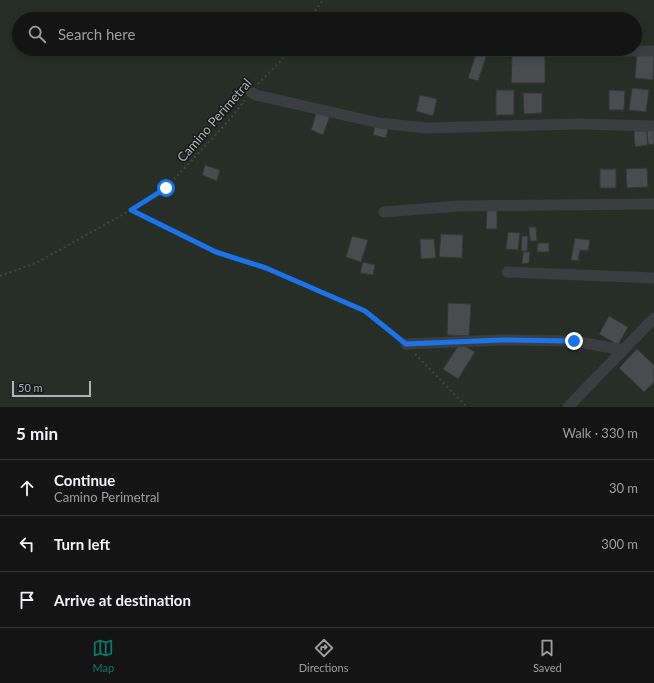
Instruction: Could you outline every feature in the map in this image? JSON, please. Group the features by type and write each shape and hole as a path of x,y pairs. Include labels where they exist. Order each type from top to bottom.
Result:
{"street":[{"path":"642,51 654,51"},
{"path":"250,92 256,95 296,105 379,123 427,128 579,124 654,126"},
{"path":"384,212 458,206 654,204"},
{"path":"507,272 654,278"},
{"path":"568,407 654,318"},
{"path":"406,344 501,340 574,341 623,350"}],"path":[{"path":"314,12 323,0"},
{"name":"Camino Perimetral","path":"0,276 38,262 131,210 166,188 231,118 250,92 283,56"},
{"path":"131,210 216,252 266,268 365,311 406,344 467,407"}],"shaded area":[{"path":"0,0 654,0 654,407 0,407"}],"building":[{"path":"642,54 654,55 653,80 635,78 637,56 642,56"},
{"path":"475,56 486,56 478,81 468,78"},
{"path":"512,56 545,56 545,83 511,83"},
{"path":"632,88 649,90 646,112 629,110"},
{"path":"496,90 514,90 514,115 496,115"},
{"path":"609,90 625,91 624,110 609,110"},
{"path":"523,93 542,93 542,113 524,114"},
{"path":"420,95 437,99 433,116 416,111"},
{"path":"317,111 330,116 323,135 311,130"},
{"path":"375,125 388,128 386,138 373,135"},
{"path":"654,130 654,144 648,145 647,131"},
{"path":"634,131 647,131 648,145 635,147"},
{"path":"205,165 220,170 217,181 202,175"},
{"path":"647,168 648,187 627,188 626,169"},
{"path":"600,169 616,169 616,188 600,188"},
{"path":"487,209 497,209 497,229 486,229"},
{"path":"529,227 536,227 537,241 530,241"},
{"path":"508,232 520,233 518,250 506,249"},
{"path":"441,234 463,235 462,258 439,257"},
{"path":"352,236 368,240 361,262 346,257"},
{"path":"522,236 528,236 527,251 521,251"},
{"path":"575,238 590,240 588,251 580,250 578,261 571,260"},
{"path":"420,239 434,239 436,258 421,259"},
{"path":"538,243 549,243 549,252 537,252"},
{"path":"523,252 530,252 529,263 522,264"},
{"path":"363,262 375,265 373,275 360,273"},
{"path":"448,303 471,304 469,336 447,335"},
{"path":"609,316 628,327 618,345 599,334"},
{"path":"460,343 475,352 458,379 443,369"},
{"path":"637,349 654,365 654,382 644,392 619,368"}],"route":[{"path":"166,188 131,210 216,252 266,268 365,311 406,344 501,340 574,341"}]}
